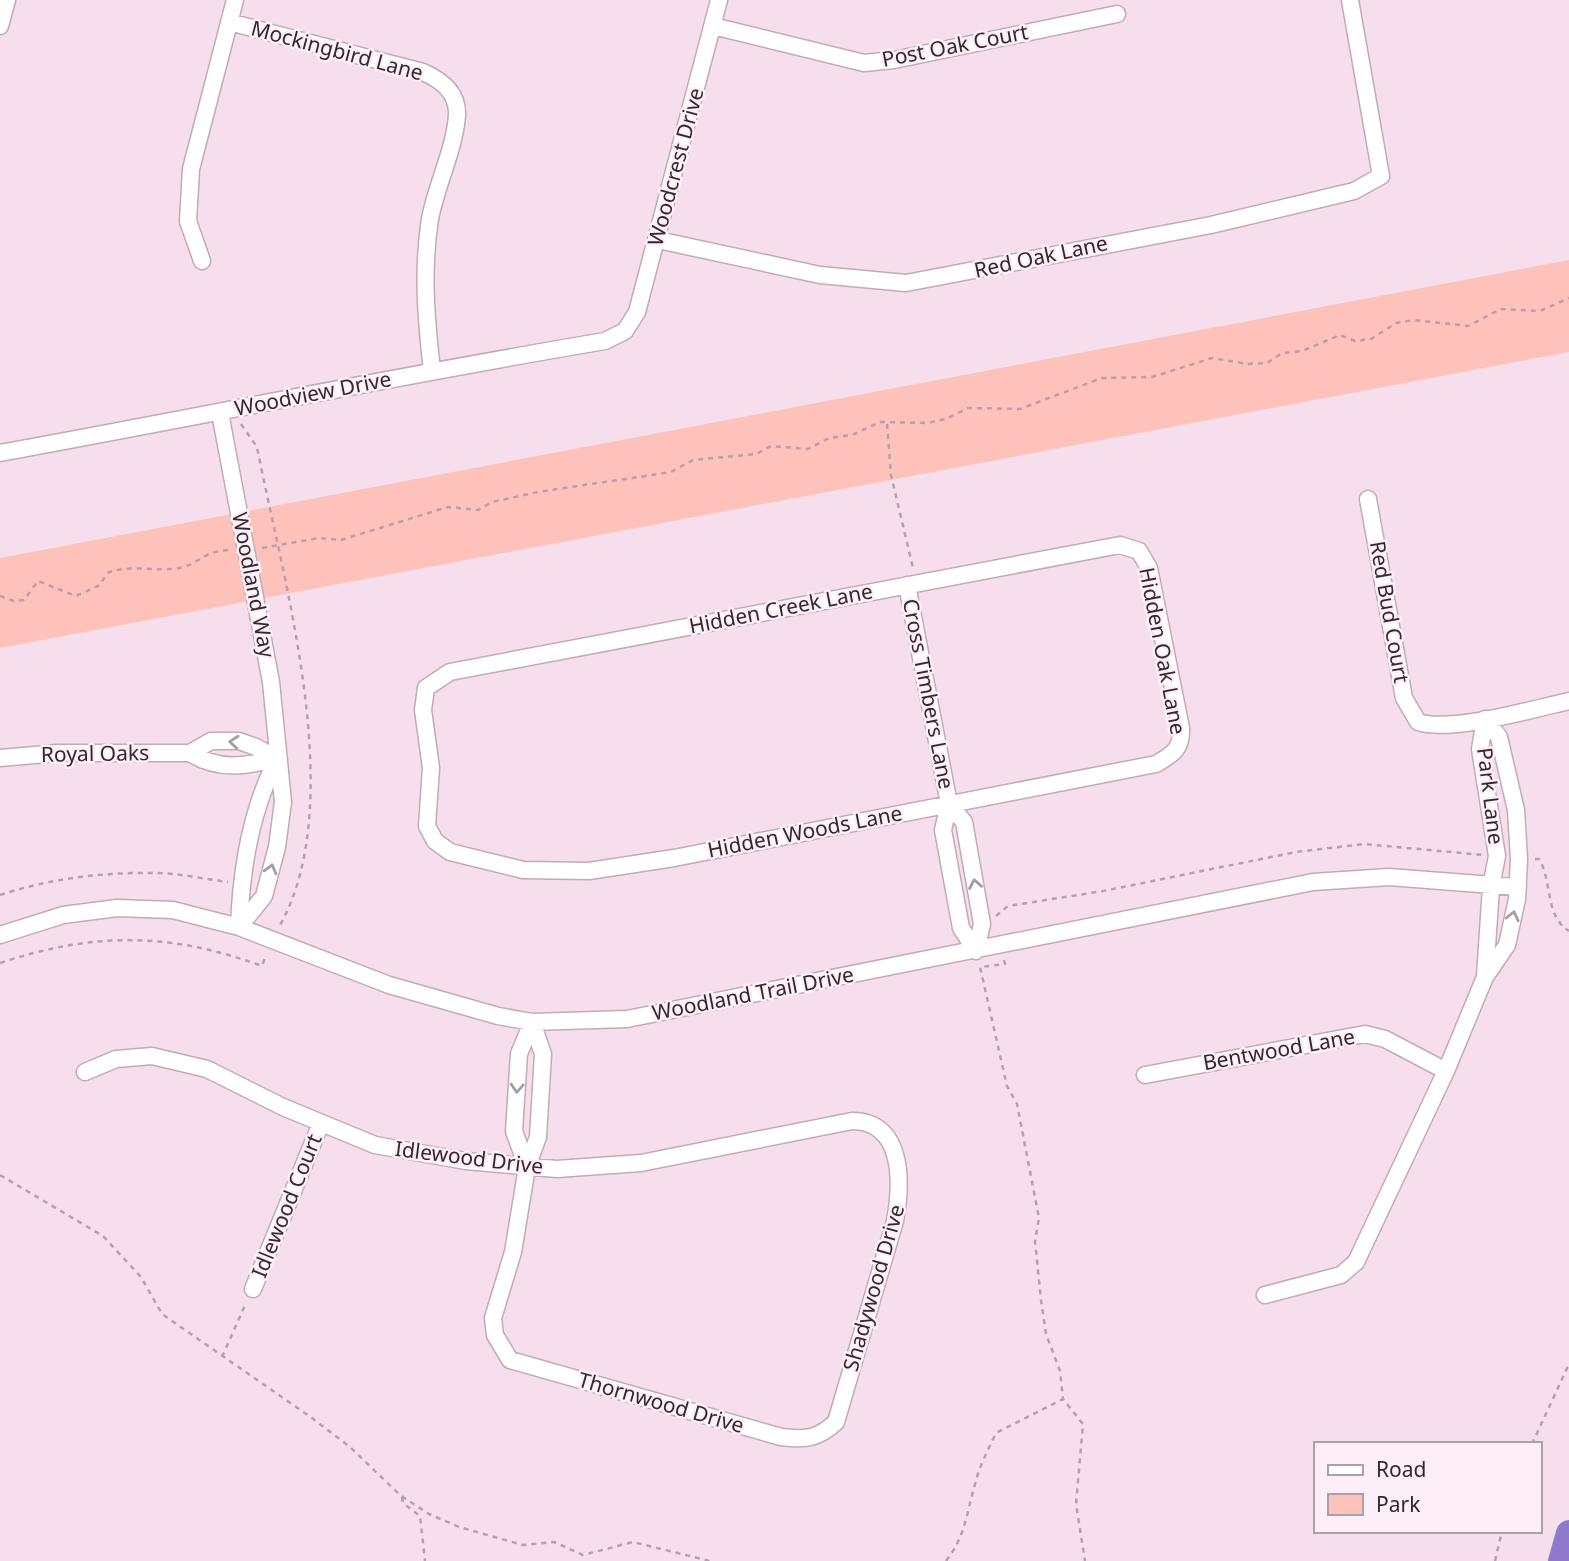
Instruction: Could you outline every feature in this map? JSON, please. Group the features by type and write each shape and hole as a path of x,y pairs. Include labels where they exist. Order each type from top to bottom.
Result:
{"street":[{"path":"0,26 7,0"},
{"path":"202,261 188,221 191,169 234,0"},
{"name":"Woodcrest Drive","path":"625,331 636,312 658,240 719,0"},
{"name":"Red Oak Lane","path":"658,240 734,259 820,275 906,283 1211,225 1354,191 1381,176 1350,0"},
{"name":"Post Oak Court","path":"713,26 864,62 894,60 1116,14"},
{"name":"Mockingbird Lane","path":"229,23 423,72 441,80 452,96 457,114 430,218 425,263 425,310 432,370"},
{"name":"Woodview Drive","path":"0,452 220,413 432,370 604,341 625,331"},
{"name":"Woodland Way","path":"220,413 271,682 276,719 276,759 283,802 277,847 264,896 239,927"},
{"name":"Red Bud Court","path":"1368,499 1404,698 1418,722 1429,726 1485,719"},
{"name":"Hidden Creek Lane","path":"435,841 427,826 431,768 423,710 426,688 450,672 1120,545 1139,551"},
{"name":"Hidden Oak Lane","path":"1139,551 1149,568 1181,728 1181,743 1176,752"},
{"name":"Cross Timbers Lane","path":"912,584 949,804 943,830 961,928 976,951"},
{"path":"1485,719 1569,701"},
{"name":"Park Lane","path":"1485,719 1480,749 1497,856 1491,887 1485,977"},
{"name":"Park Lane","path":"1265,1295 1341,1275 1356,1262 1446,1071 1485,977 1507,945 1518,887 1516,810 1499,737 1485,719"},
{"name":"Royal Oaks","path":"0,758 58,753 190,752 211,741 239,741 276,759"},
{"name":"Royal Oaks","path":"190,752 206,763 240,767 276,759"},
{"name":"Hidden Woods Lane","path":"435,841 450,852 523,870 589,871 674,858 1156,764 1176,752"},
{"name":"Woodland Way","path":"239,927 240,889 261,790 276,759"},
{"name":"Woodland Trail Drive","path":"0,935 63,915 117,908 173,910 239,927 389,985 498,1016 532,1022 627,1019 1346,877 1389,877 1518,887"},
{"path":"527,1167 514,1131 519,1054 532,1022"},
{"path":"527,1167 538,1137 543,1054 532,1022"},
{"name":"Bentwood Lane","path":"1145,1075 1365,1034 1385,1039 1446,1071"},
{"name":"Idlewood Drive","path":"85,1072 116,1059 152,1056 207,1069 321,1123 375,1145 466,1161 557,1169 641,1163 852,1121 869,1121"},
{"name":"Shadywood Drive","path":"836,1422 895,1221 900,1192 892,1146 884,1133 869,1121"},
{"name":"Idlewood Court","path":"253,1289 321,1123"},
{"name":"Thornwood Drive","path":"527,1167 513,1252 493,1318 495,1335 510,1360 781,1437 802,1440 821,1436 836,1422"}],"path":[{"path":"0,596 14,601 24,600 38,581 76,596 100,585 107,573 117,569 180,568 219,550 246,550 318,538 341,540 449,507 478,510 492,502 671,472 693,460 740,457 756,454 771,446 808,449 829,438 852,435 880,422 887,424 946,419 968,408 1020,410 1102,378 1152,377 1212,358 1248,364 1267,363 1282,353 1302,351 1340,335 1355,341 1371,338 1396,324 1414,320 1468,326 1501,309 1540,311 1569,298"},
{"path":"887,424 891,475 912,584"},
{"path":"0,895 40,884 155,873 228,882 240,889"},
{"path":"1002,946 1005,964 980,967 1007,1086 1017,1104 1039,1218 1035,1241 1046,1335 1060,1371 1063,1399 1083,1424 1076,1504 1085,1561"},
{"path":"0,1175 120,1250 141,1277 162,1314 350,1447 402,1496 459,1527 523,1545 554,1542 583,1555 633,1542 710,1561"},
{"path":"222,1357 253,1289"},
{"path":"1533,1442 1569,1364"},
{"path":"946,1561 957,1546 966,1524 974,1486 996,1433 1063,1399"},
{"path":"402,1496 403,1503 420,1516 425,1561"},
{"path":"1495,1561 1502,1533"},
{"path":"582,1561 583,1555"}],"green space":[{"path":"1569,260 1569,352 0,648 0,558"}],"waterway":[{"path":"1561,1561 1569,1533"}]}
